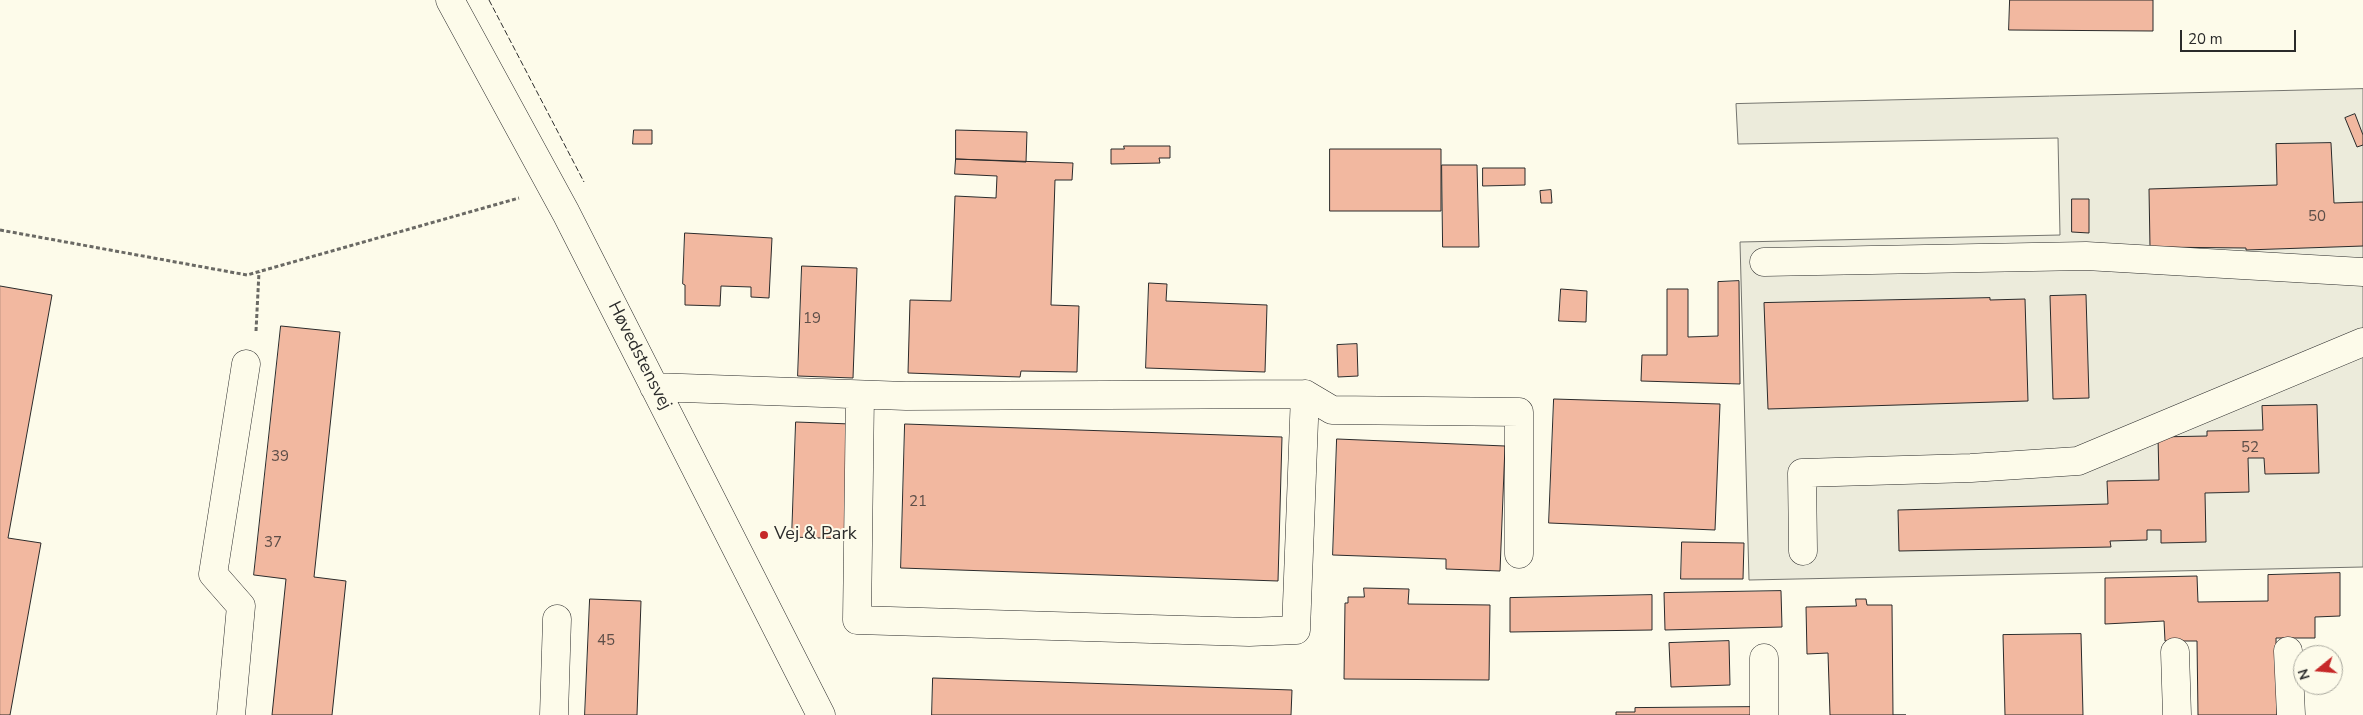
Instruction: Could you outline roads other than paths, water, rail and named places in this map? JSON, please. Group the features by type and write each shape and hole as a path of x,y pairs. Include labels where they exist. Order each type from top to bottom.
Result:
{"street":[{"name":"Høvedstensvej","path":"450,0 553,188 821,715"},
{"path":"1764,262 2086,256 2363,272"},
{"path":"1803,551 1802,473 1971,468 2078,461 2363,342"},
{"path":"231,715 240,606 213,574 246,364"},
{"path":"654,387 906,396 1305,394 1332,410 1519,412 1520,554"},
{"path":"860,394 857,620 1249,632 1296,630 1305,394"},
{"path":"554,715 557,619"},
{"path":"2288,651 2290,715"},
{"path":"2175,652 2177,715"},
{"path":"1764,658 1764,715"}],"place":[{"name":"Vej & Park","path":"764,535"}]}
